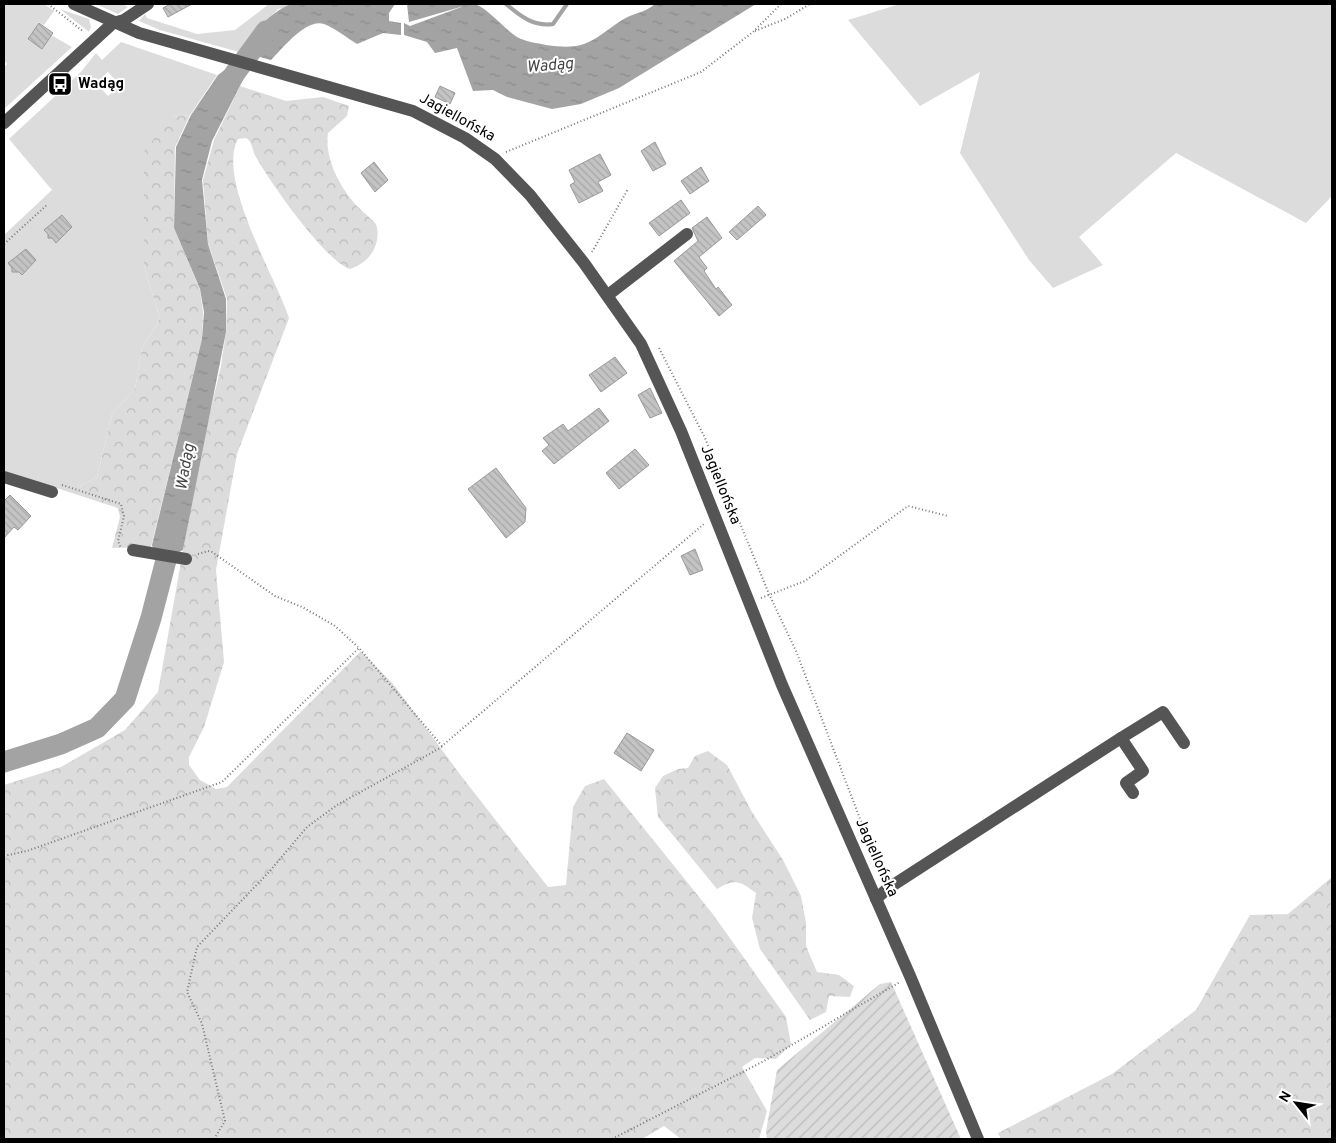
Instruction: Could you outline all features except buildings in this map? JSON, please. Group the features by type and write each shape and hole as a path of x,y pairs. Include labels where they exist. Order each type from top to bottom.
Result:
{"street":[{"name":"Jagiellońska","path":"74,4 138,33 414,111 465,138 496,159 530,195 608,295 641,344 681,431 782,685 910,976 978,1139"},
{"path":"4,123 113,23 124,20 148,4"},
{"path":"608,295 687,234"},
{"path":"4,477 55,488"},
{"path":"133,550 186,559"},
{"path":"876,899 886,890 1163,712 1184,743"},
{"path":"1121,738 1143,771 1126,783 1133,793"}],"path":[{"path":"48,4 88,35"},
{"path":"496,159 502,154 620,103 701,72 753,32 781,4"},
{"path":"753,32 785,19 810,4"},
{"path":"584,263 628,190"},
{"path":"4,244 48,204"},
{"path":"659,348 705,438 769,594 796,651 871,843 886,890"},
{"path":"55,488 121,504 124,516 118,541 121,548 133,550"},
{"path":"750,604 769,594 806,581 908,506 948,516"},
{"path":"214,1139 225,1121 202,1024 187,992 197,947 269,872 307,827 337,805 442,746 715,515"},
{"path":"186,559 204,552 212,552 275,596 302,606 335,626 359,648 442,746"},
{"path":"4,856 27,852 222,782 359,648"},
{"path":"612,1139 764,1061 910,976"}],"green space":[{"path":"4,4 44,4 54,11 44,25 39,22 28,40 42,49 51,35 72,47 4,109 4,67 7,64 4,60"},
{"path":"96,4 122,4 128,7 118,14"},
{"path":"269,4 299,4 278,9 239,52 160,30 139,21 145,14 147,18 197,34 235,30"},
{"path":"900,4 1332,4 1332,196 1306,223 1176,153 1079,237 1103,265 1053,288 1029,260 960,153 980,72 920,106 848,20"},
{"path":"60,9 89,19 91,27 89,32"},
{"path":"121,42 217,75 190,115 172,117 144,266 160,319 142,348 135,389 112,414 97,477 81,485 78,495 4,471 4,235 52,190 9,139 80,73 96,53 102,60","holes":["108,72 120,85 108,96 96,83"]},
{"path":"240,86 286,101 323,97 349,106 347,116 328,133 327,143 331,163 340,183 352,201 376,224 377,239 368,258 357,266 350,269 339,263 313,237 285,201 256,157 248,140 246,138 238,139 233,156 235,178 241,202 250,228 289,318 237,454 216,570 224,662 204,727 189,757 189,765 200,780 216,789 227,787 361,651 394,685 462,777 548,887 566,885 573,807 585,786 604,779 712,913 786,1017 791,1045 776,1059 755,1058 742,1067 767,1111 759,1139 681,1139 664,1126 642,1139 4,1139 4,785 61,767 125,730 158,692 199,460 221,366 226,332 227,299 208,243 203,180 214,140"},
{"path":"190,115 175,147 174,228 200,290 203,312 202,339 151,547 112,548 120,517 118,508 78,495 81,485 97,477 112,414 135,389 142,348 160,319 144,266 144,151 172,117"},
{"path":"708,751 727,765 752,812 783,860 801,896 806,923 806,946 817,972 839,975 854,986 850,997 829,996 826,1012 810,1020 760,949 752,918 756,893 737,882 728,883 717,889 658,817 655,788 663,776 678,769 688,768 695,756"},
{"path":"1332,877 1332,1139 1001,1139 998,1133 1112,1074 1196,1010 1250,915 1288,914"},
{"path":"891,982 961,1139 767,1139 766,1131 777,1070 880,984"}],"water":[{"path":"292,4 395,4 389,13 389,21 401,23 401,35 383,33 357,44 328,26 317,23 302,30 271,60 241,52 262,24 278,11"},
{"path":"407,4 475,4 486,10 520,39 546,45 570,47 595,39 622,20 655,4 756,4 619,88 581,104 552,109 507,97 493,90 473,91 457,48 435,53 427,42 404,35 404,23 410,26 464,6 409,22"},
{"path":"226,69 245,76 212,141 202,180 208,244 226,299 226,332 183,550 179,552 153,548 152,545 202,339 204,312 200,289 174,228 176,147 191,115 218,75"}],"waterway":[{"path":"506,4 528,20 540,24 553,24 567,4"},
{"name":"Wadąg","path":"219,95 266,31"},
{"name":"Wadąg","path":"4,762 61,744 97,728 125,699 151,618 173,533"}],"place":[{"name":"Wadąg","path":"60,84"}]}
